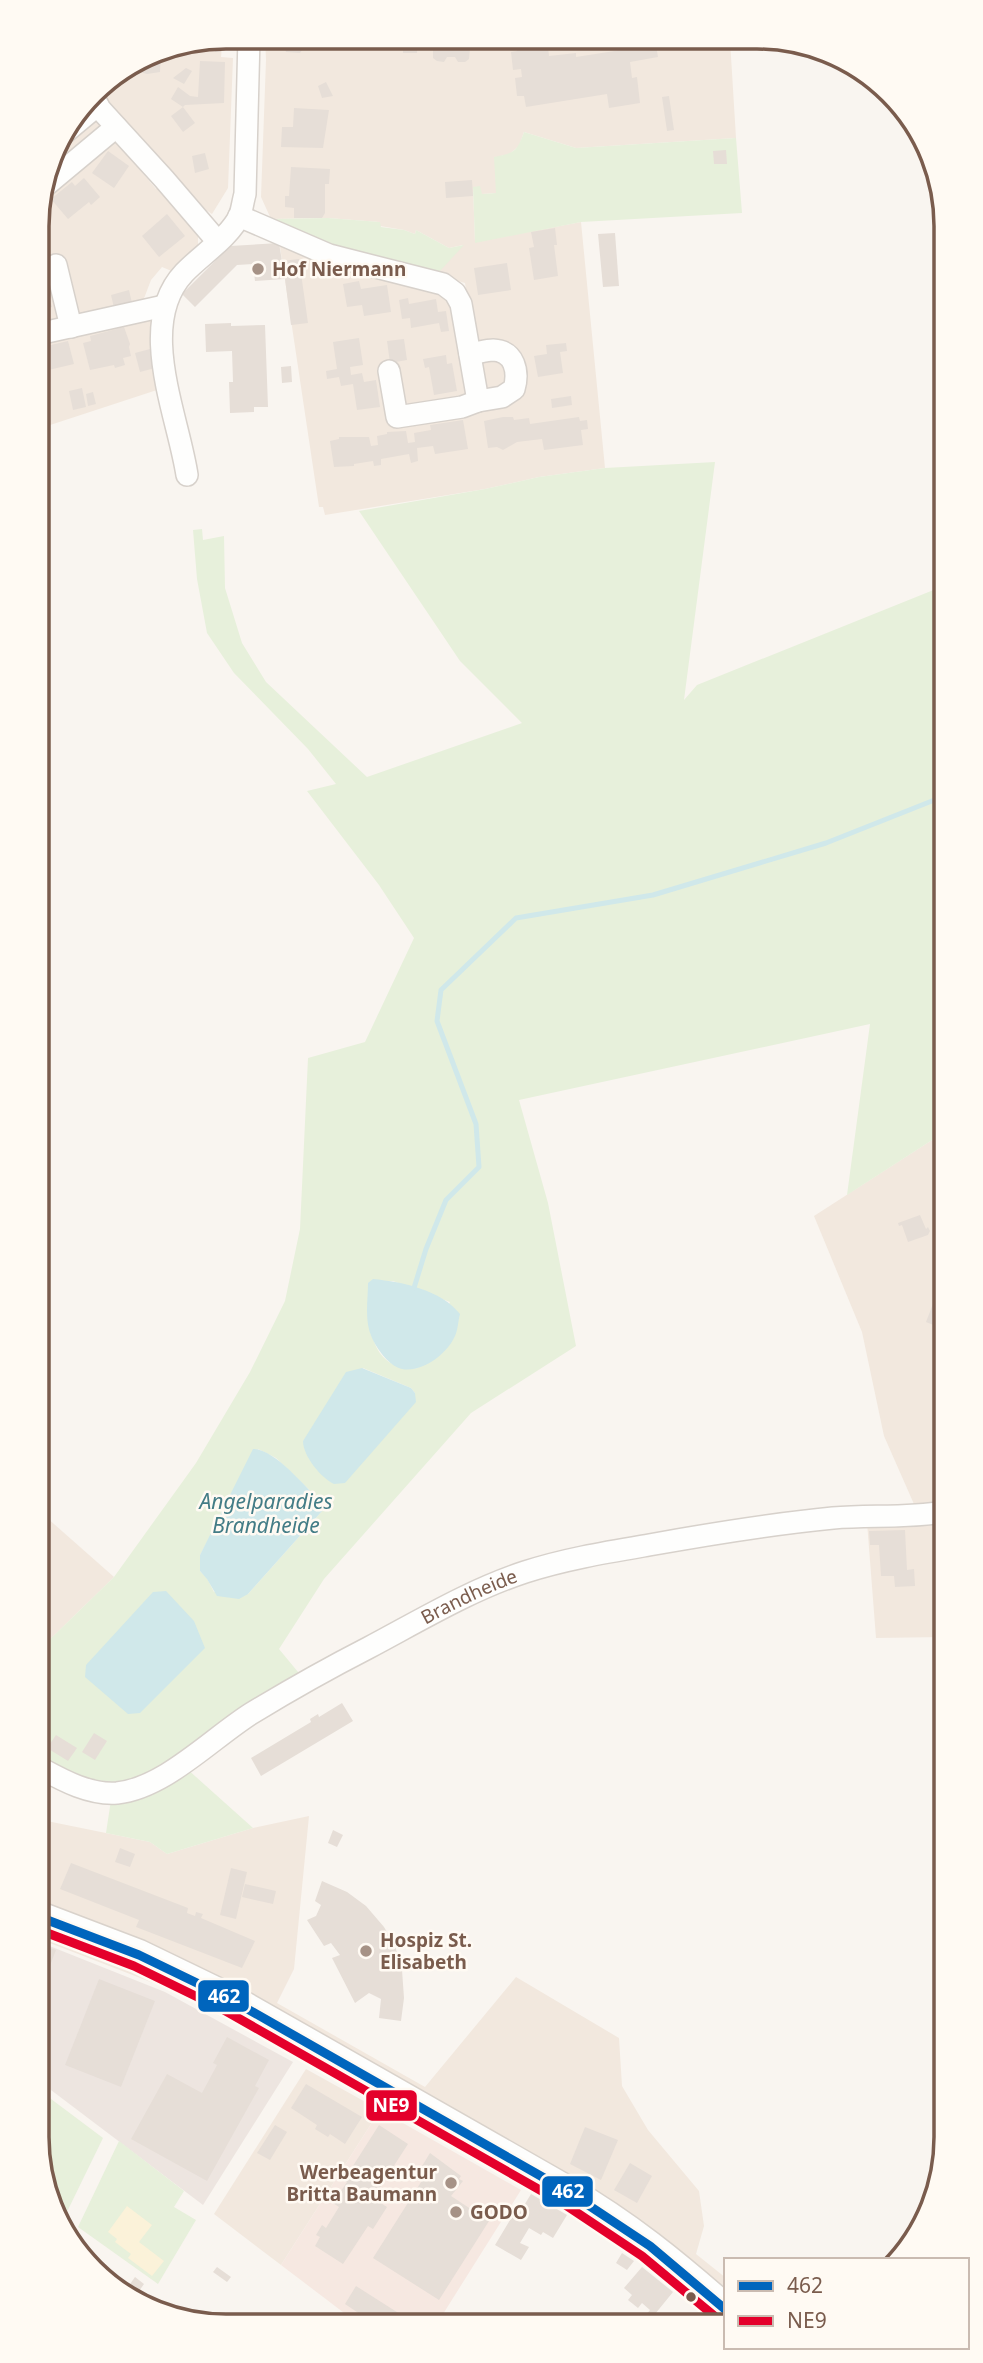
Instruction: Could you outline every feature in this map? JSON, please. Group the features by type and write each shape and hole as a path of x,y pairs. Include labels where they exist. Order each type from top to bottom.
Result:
{"main road":[{"path":"49,1921 139,1955 230,1999 602,2211 663,2254 724,2308"}],"street":[{"path":"187,475 163,358 161,333 164,306 182,276 218,242 239,216 245,194 249,49"},
{"path":"97,105 218,242"},
{"path":"56,177 116,127"},
{"path":"239,216 329,254 443,285 455,293 461,304 478,401"},
{"path":"56,265 71,327"},
{"path":"49,332 164,306"},
{"path":"389,371 397,417 462,407 502,397 514,389 517,370 513,360 495,350 470,354"},
{"name":"Brandheide","path":"49,1772 74,1785 97,1792 117,1793 139,1787 183,1764 251,1714 365,1649 491,1584 527,1571 588,1556 720,1532 835,1518 912,1517 934,1514"}],"shaded area":[{"path":"222,49 221,57 233,58 228,188 212,214 190,199 105,98 128,79 158,62 191,52"},
{"path":"266,49 731,49 736,138 576,148 524,132 519,146 507,156 502,155 496,193 482,194 473,187 475,242 581,222 605,468 325,515 323,507 319,507 279,240 440,292 472,329 465,283 433,274 463,245 449,248 416,230 415,234 380,226 380,222 328,218 271,219 261,197"},
{"path":"91,112 156,189 160,185 198,232 198,247 174,272 162,267 151,280 143,301 49,324 49,214 52,191 62,158"},
{"path":"141,315 151,320 151,339 160,389 49,425 49,337"},
{"path":"934,1139 934,1637 876,1638 867,1522 921,1520 884,1436 862,1332 814,1216"},
{"path":"49,1520 114,1577 49,1640"},
{"path":"309,1816 294,1969 277,2003 425,2087 516,1977 619,2038 622,2086 648,2130 699,2191 704,2226 696,2254 724,2276 724,2308 663,2254 306,2042 49,1943 49,1821 150,1842 167,1854 253,1828"},
{"path":"49,1946 165,1992 293,2062 203,2205 49,2089"},
{"path":"306,2069 380,2110 281,2265 214,2214"},
{"path":"380,2110 521,2190 443,2314 345,2314 281,2265"}],"green space":[{"path":"524,132 576,148 736,138 742,213 581,222 475,243 473,187 480,186 482,194 496,193 494,157 514,150"},
{"path":"328,218 380,222 381,227 415,234 416,230 449,248 464,245 440,271 433,274 328,245 271,219"},
{"path":"715,462 684,700 697,685 934,590 934,1139 847,1195 870,1024 519,1100 548,1203 576,1346 471,1413 324,1579 279,1649 303,1678 168,1770 115,1788 49,1765 49,1640 114,1577 196,1463 250,1372 285,1301 300,1229 308,1058 365,1042 414,938 379,885 307,791 336,784 308,749 234,673 207,633 197,579 193,530 202,529 203,540 224,536 225,588 242,643 266,682 367,777 522,723 460,661 359,511 539,477 605,468","holes":["393,1281 450,1302 418,1368 401,1367 389,1362 380,1353 370,1327 368,1283","363,1368 411,1388 415,1393 303,1441","258,1449 276,1458 321,1501 323,1510 248,1594 214,1592 200,1571 200,1555"]},
{"path":"186,1768 253,1828 167,1854 150,1842 106,1833 111,1800"},
{"path":"49,2098 103,2138 66,2213 55,2183 51,2160"},
{"path":"119,2141 184,2191 174,2207 196,2220 158,2284 78,2227"}],"sand":[{"path":"127,2206 152,2225 139,2242 164,2261 152,2276 128,2258 131,2254 115,2242 117,2239 108,2232"}],"water":[{"path":"373,1279 397,1282 432,1293 460,1314 457,1331 451,1343 433,1361 418,1368 402,1369 384,1356 374,1342 368,1325 368,1283"},
{"name":"Angelparadies Brandheide","path":"362,1368 411,1388 416,1402 345,1483 334,1484 314,1466 303,1441 346,1372"},
{"name":"Angelparadies Brandheide","path":"253,1449 271,1455 280,1462 321,1502 323,1510 248,1594 239,1599 217,1596 200,1571 200,1555"},
{"path":"166,1591 194,1621 205,1648 140,1713 128,1714 85,1677 86,1665 153,1592"}],"building":[{"path":"285,49 303,49 300,53 286,52"},
{"path":"403,49 417,49 417,53 403,53"},
{"path":"433,49 470,49 469,59 465,62 458,62 455,57 447,57 444,62 433,58"},
{"path":"548,49 549,56 576,53 576,57 621,49 657,49 658,57 630,62 632,78 637,77 640,103 609,108 607,94 526,107 524,96 517,96 515,78 522,77 521,69 513,70 511,52"},
{"path":"160,61 160,72 139,72"},
{"path":"200,61 225,62 224,103 183,107 171,99 178,87 190,96 198,97"},
{"path":"186,68 192,71 184,84 173,78"},
{"path":"326,82 333,96 322,98 318,86"},
{"path":"669,96 674,130 667,131 662,97"},
{"path":"183,107 195,123 183,132 171,116"},
{"path":"294,108 329,110 323,148 281,147 282,127 293,127"},
{"path":"726,150 727,164 714,164 713,151"},
{"path":"108,151 129,166 114,188 92,173"},
{"path":"205,153 209,169 195,173 192,156"},
{"path":"291,167 330,169 329,184 325,184 325,213 322,218 294,218 294,208 285,207 285,196 289,196"},
{"path":"84,178 100,197 91,205 89,202 68,219 51,199 72,182 75,186"},
{"path":"472,180 473,196 446,198 445,182"},
{"path":"167,214 185,236 159,257 142,236"},
{"path":"555,228 558,276 534,280 529,248 534,247 531,232"},
{"path":"615,233 619,286 603,287 598,234"},
{"path":"279,243 282,261 299,259 308,323 291,325 285,279 255,281 253,264 237,265 195,307 182,294 230,246"},
{"path":"507,263 511,290 478,295 474,268"},
{"path":"359,281 361,289 387,285 391,312 364,316 362,305 347,307 343,284"},
{"path":"129,290 132,303 114,308 111,295"},
{"path":"408,298 409,304 436,299 438,312 446,311 449,331 441,332 439,323 411,328 410,318 402,319 399,300"},
{"path":"231,323 231,326 265,325 268,407 254,407 254,412 230,413 232,351 206,352 205,324"},
{"path":"124,327 131,356 123,358 125,365 90,370 83,343 91,341 90,336"},
{"path":"359,338 363,365 350,367 351,375 362,373 364,382 376,380 380,407 357,410 353,384 341,386 339,377 327,379 326,371 337,369 333,342"},
{"path":"404,339 407,360 390,363 387,341"},
{"path":"68,341 74,364 49,370 49,345"},
{"path":"566,343 567,351 560,352 563,373 538,377 534,356 547,354 546,345"},
{"path":"150,349 155,368 140,372 135,353"},
{"path":"446,355 447,364 452,363 457,391 434,395 429,367 425,368 423,359"},
{"path":"291,366 292,382 282,383 281,367"},
{"path":"82,388 86,407 73,410 69,391"},
{"path":"93,392 96,404 88,406 86,394"},
{"path":"571,396 572,405 552,408 551,399"},
{"path":"513,417 514,420 529,418 530,424 579,417 580,421 587,420 588,429 581,430 583,445 544,450 542,439 517,442 503,450 497,447 488,448 484,421"},
{"path":"463,420 468,449 435,454 433,446 417,448 418,461 411,463 409,454 381,459 381,465 374,466 373,461 334,467 330,441 339,437 369,437 371,446 378,445 377,436 387,432 406,431 408,443 415,442 414,433 431,430 430,425"},
{"path":"920,1215 926,1229 928,1227 930,1231 928,1235 908,1242 902,1225 899,1226 898,1223"},
{"path":"934,1301 934,1325 926,1322"},
{"path":"905,1530 907,1570 914,1569 915,1586 895,1587 894,1576 881,1576 879,1545 870,1545 869,1531"},
{"path":"342,1703 353,1721 261,1776 251,1758 311,1722 310,1719 318,1714 319,1717"},
{"path":"94,1733 107,1741 95,1760 82,1752"},
{"path":"56,1735 77,1748 68,1761 49,1749"},
{"path":"333,1830 343,1835 337,1847 328,1843"},
{"path":"120,1848 135,1854 130,1867 115,1862"},
{"path":"71,1863 188,1908 187,1913 195,1916 196,1912 203,1914 201,1918 255,1941 242,1968 136,1927 139,1920 60,1889"},
{"path":"231,1868 247,1872 236,1919 220,1915"},
{"name":"Hospiz St. Elisabeth","path":"322,1881 347,1892 366,1906 384,1927 395,1946 402,1970 404,1998 401,2021 379,2018 381,1999 369,1993 355,2003 332,1958 340,1955 331,1943 324,1946 307,1920 316,1916 321,1905 315,1901"},
{"path":"245,1884 276,1891 273,1904 242,1897"},
{"path":"49,1948 56,1950 49,1968"},
{"path":"99,1979 155,2001 121,2087 65,2065"},
{"path":"227,2037 269,2060 255,2086 259,2088 207,2181 131,2139 167,2074 202,2093 217,2065 213,2063"},
{"path":"306,2084 362,2117 345,2144 330,2134 328,2137 315,2129 317,2125 291,2108"},
{"path":"275,2125 287,2132 270,2160 257,2153"},
{"path":"379,2125 408,2144 373,2198 387,2207 373,2229 368,2226 343,2264 315,2246 320,2237 316,2235 322,2225 326,2228 339,2207 333,2203 347,2182 344,2180"},
{"path":"585,2127 618,2140 601,2180 570,2164"},
{"path":"430,2153 461,2176 459,2179 463,2181 451,2196 489,2221 439,2300 373,2258 423,2179 423,2174 419,2171"},
{"path":"630,2163 652,2176 637,2203 614,2190"},
{"path":"531,2194 567,2215 553,2238 529,2228 520,2243 529,2247 521,2260 495,2245 513,2215 517,2217"},
{"path":"622,2253 634,2261 627,2270 616,2263"},
{"path":"217,2267 231,2277 227,2282 213,2272"},
{"path":"642,2267 673,2292 655,2314 647,2314 650,2310 642,2303 638,2308 628,2300 632,2295 624,2288"},
{"path":"135,2277 144,2284 139,2291 129,2285"},
{"path":"356,2286 400,2314 360,2314 345,2304"}],"waterway":[{"path":"414,1288 446,1200 479,1167 476,1124 437,1021 441,990 516,918 653,895 826,843 934,800"}],"transit line":[{"name":"462","path":"49,1921 139,1955 230,1999 567,2191 650,2246 724,2308"},
{"name":"NE9","path":"49,1934 134,1966 224,2010 561,2202 642,2256 712,2314"}],"place":[{"name":"Hof Niermann","path":"258,269"},
{"name":"Hospiz St. Elisabeth","path":"366,1951"},
{"name":"Werbeagentur Britta Baumann","path":"451,2183"},
{"name":"GODO","path":"456,2212"}]}
